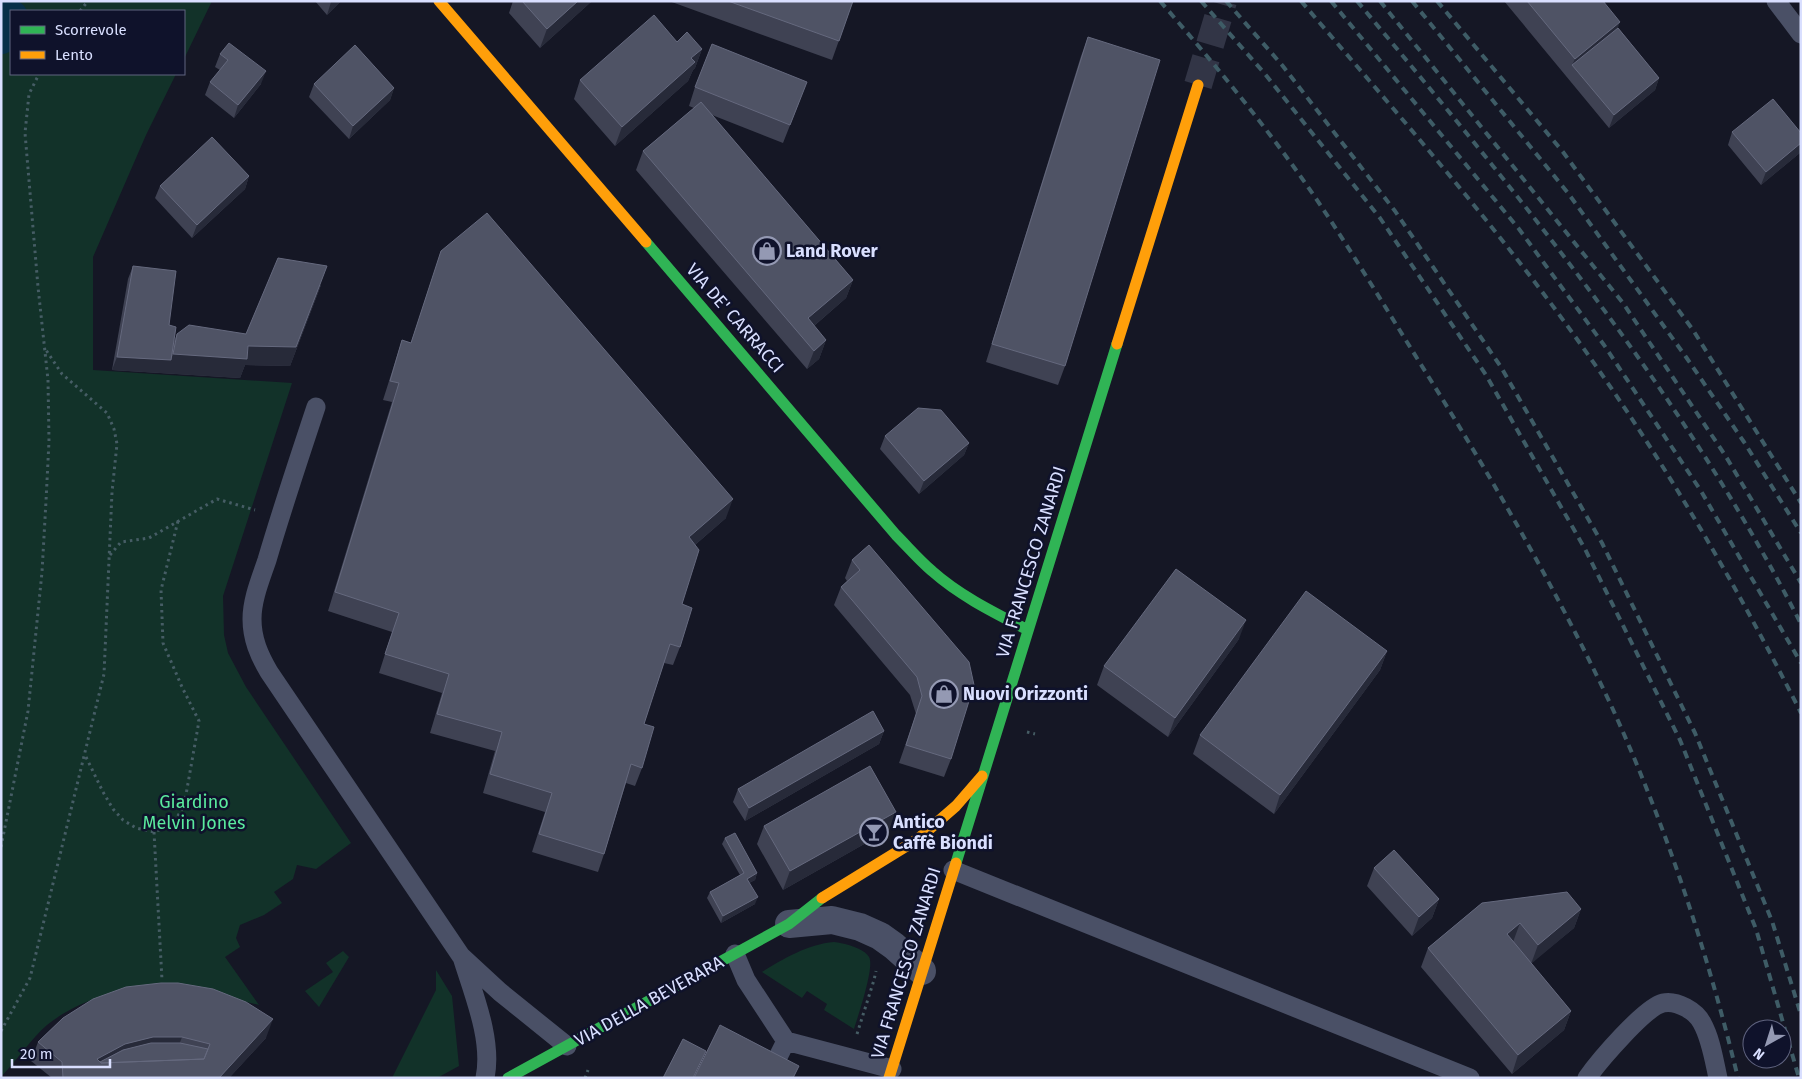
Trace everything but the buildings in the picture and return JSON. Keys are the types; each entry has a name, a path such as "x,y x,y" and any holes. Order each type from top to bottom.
{"street":[{"name":"VIA DE' CARRACCI","path":"439,1 907,546 949,584 980,605 1028,630"},
{"name":"VIA FRANCESCO ZANARDI","path":"890,1073 1198,85"},
{"name":"VIA DELLA BEVERARA","path":"508,1078 789,924 828,895 918,839 956,806 982,776"},
{"name":"VIA DELLA BEVERARA","path":"789,924 832,920 860,927 880,936 922,971"}],"lane":[{"path":"1776,1 1801,34"},
{"path":"316,408 279,517 256,598 252,617 253,634 258,653 461,956 500,992 567,1046"},
{"path":"953,870 1470,1078"},
{"path":"735,954 746,980 786,1041 850,1057 890,1073"},
{"path":"461,956 483,1027 487,1065 485,1078"},
{"path":"1587,1078 1615,1044 1650,1010 1662,1003 1672,1003 1689,1009 1702,1022 1718,1078"},
{"path":"776,1061 786,1041"}],"path":[{"path":"1,847 28,711 42,572 49,441 48,380 25,133 29,94 38,75"},
{"path":"1,1031 30,978 104,674 112,492 117,444 114,429 107,413 62,374 45,348"},
{"path":"109,556 121,542 149,538 217,499 279,517"},
{"path":"85,756 113,809 123,820 136,828 154,832 166,827 176,819 184,806 199,721 163,643 161,590 178,521"},
{"path":"154,832 162,980"},
{"path":"850,1057 874,980 876,965"}],"green space":[{"name":"Giardino Melvin Jones","path":"1,1 212,1 185,57 185,10 10,10 10,75 176,75 146,135 93,257 93,370 292,383 223,596 224,635 228,653 246,687 351,843 316,869 297,865 293,879 274,892 282,903 264,915 240,925 236,938 240,947 225,957 259,1005 164,986 146,987 110,994 60,1015 35,1036 1,1077"},
{"path":"834,942 863,951 869,957 870,970 854,1029 824,1010 827,1004 807,991 802,998 762,972 805,949"},
{"path":"343,951 349,957 319,1007 305,991 333,972 326,963"},
{"path":"436,970 452,996 459,1066 437,1078 392,1078 436,990"}],"waterway":[{"path":"1,37 10,19"}],"tunnel":[{"path":"1198,85 1223,1"}],"railway":[{"path":"1160,1 1244,101 1321,206 1471,446 1520,530 1589,659 1649,794 1683,888 1713,982 1738,1078"},
{"path":"1201,1 1265,74 1380,218 1486,375 1585,549 1680,740 1756,929 1799,1078"},
{"path":"1226,1 1282,65 1395,211 1501,367 1602,543 1695,733 1772,921 1801,1015"},
{"path":"1301,1 1414,132 1487,221 1523,266 1591,359 1676,488 1728,576 1801,713"},
{"path":"1331,1 1519,229 1604,345 1701,491 1801,663"},
{"path":"1357,1 1539,224 1653,378 1706,458 1755,540 1801,624"},
{"path":"1380,1 1623,303 1725,455 1801,583"},
{"path":"1412,1 1568,193 1686,357 1744,442 1801,533"},
{"path":"1437,1 1563,152 1693,330 1801,503"}],"traffic: fast":[{"path":"646,242 896,535 918,558 943,580 966,596 1028,630"},
{"path":"956,863 1117,344"},
{"path":"508,1078 789,924 822,898"}],"traffic: slow":[{"path":"439,1 646,242"},
{"path":"1117,344 1198,85"},
{"path":"822,898 918,839 956,806 982,776"},
{"path":"889,1078 956,863"}],"place":[{"name":"Land Rover","path":"767,251"},
{"name":"Nuovi Orizzonti","path":"944,694"},
{"name":"Antico Caffè Biondi","path":"874,832"}]}
